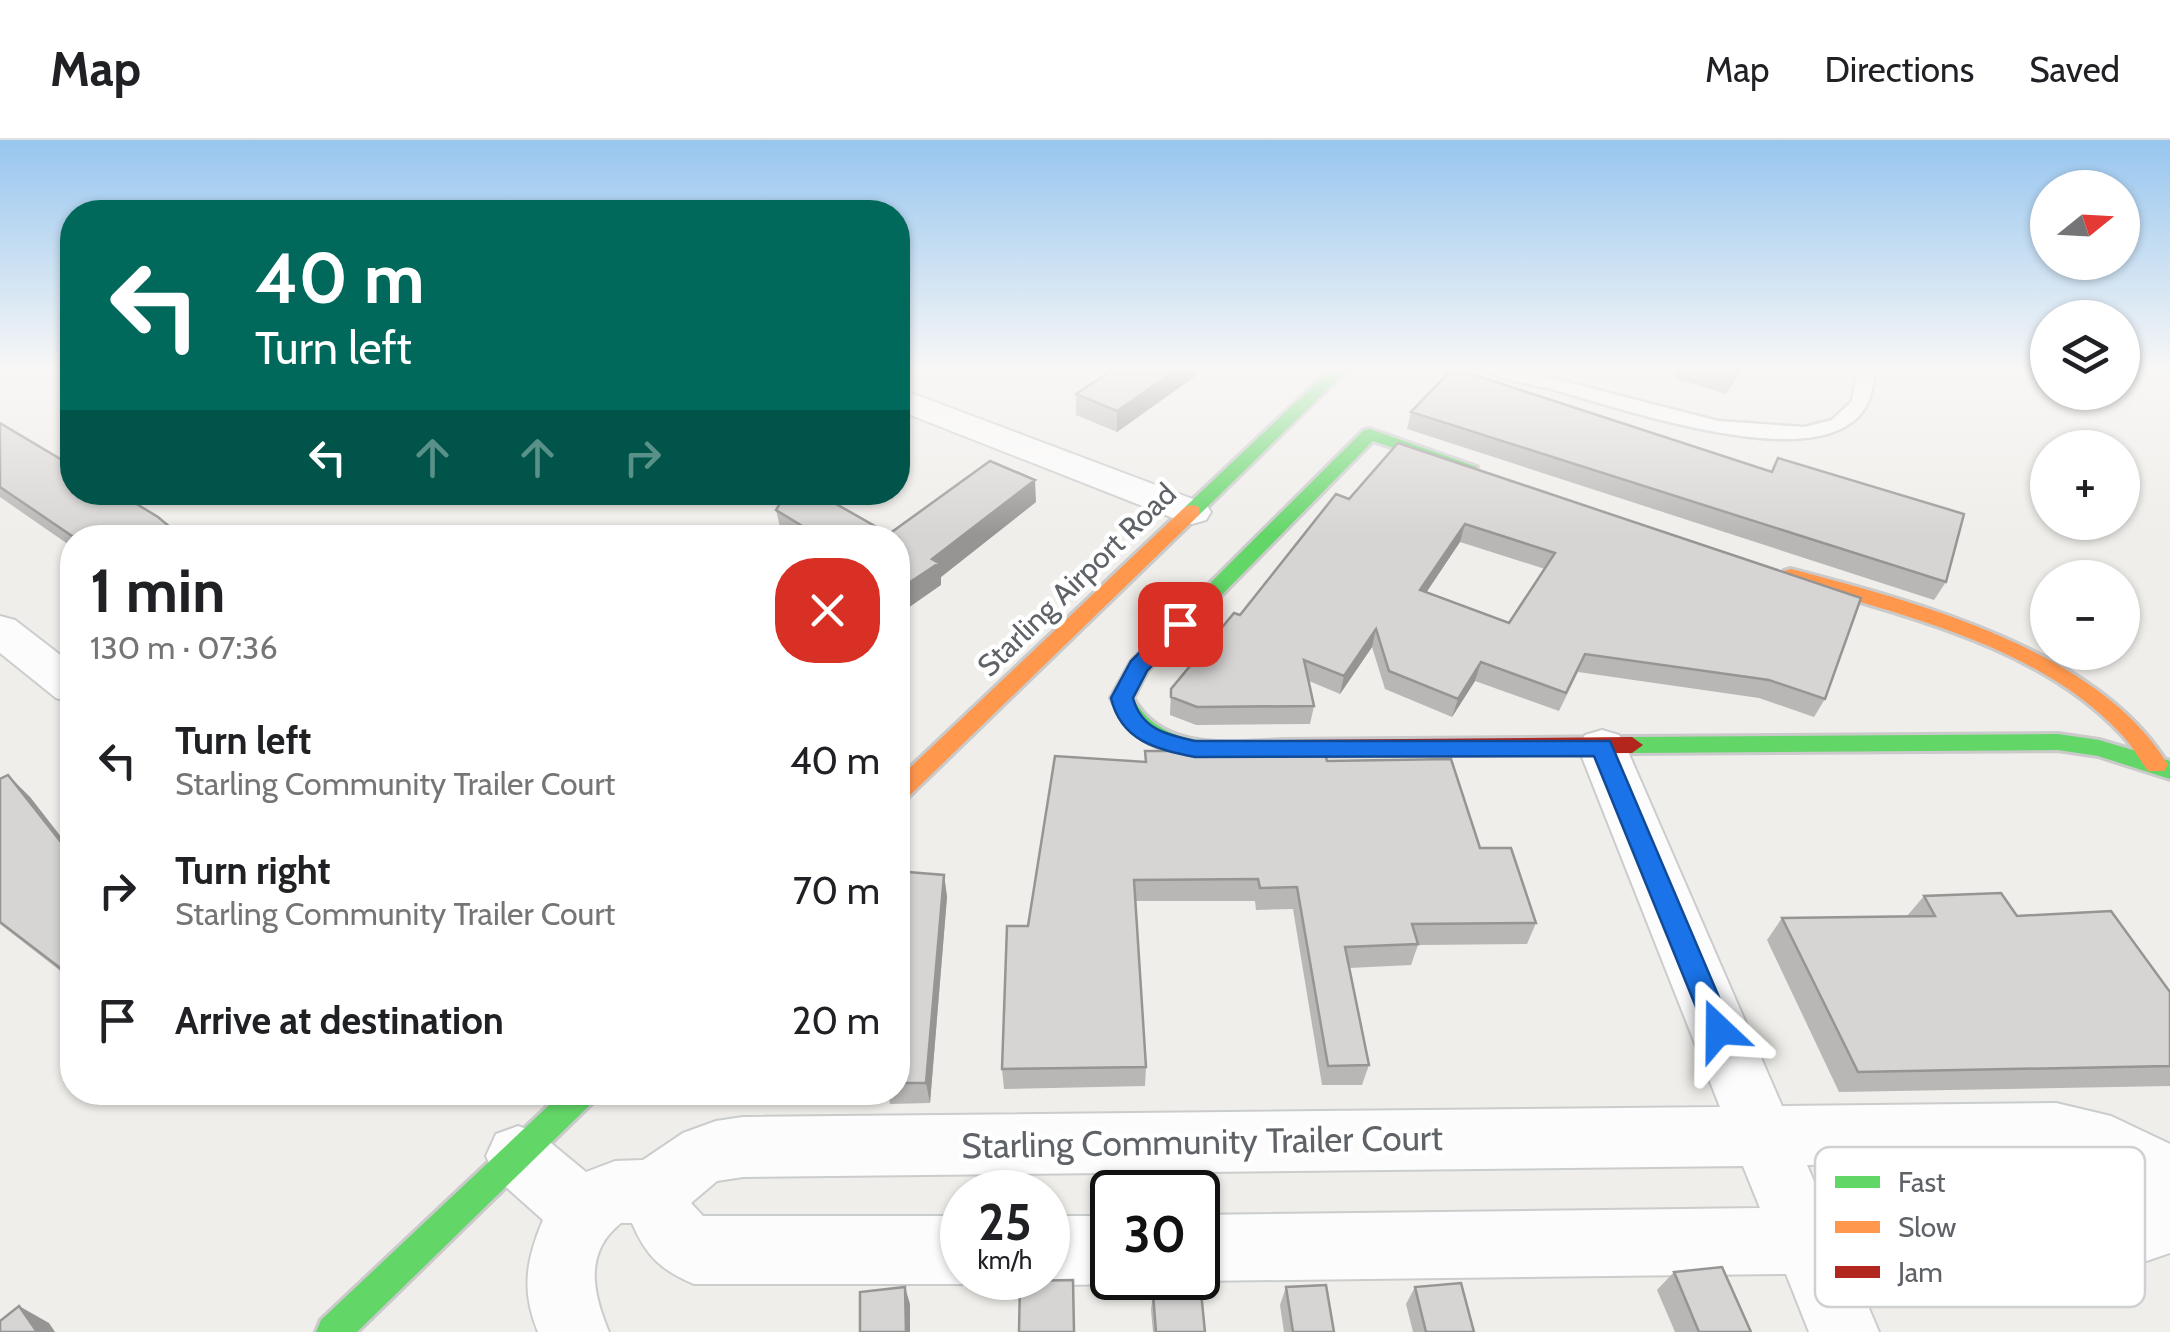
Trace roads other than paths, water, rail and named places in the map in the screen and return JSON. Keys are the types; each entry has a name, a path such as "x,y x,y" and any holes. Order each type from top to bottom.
{"street":[{"path":"964,424 1192,512"},
{"name":"Starling Airport Road","path":"910,782 1283,424"},
{"path":"1498,477 1370,434 1139,666 1122,698 1126,717 1143,733 1195,749 2058,742 2099,748 2163,768"},
{"path":"1773,569 1962,633 2056,672 2119,715 2163,768"},
{"path":"0,630 60,678"},
{"path":"1602,747 1815,1262"},
{"path":"334,1332 571,1105"},
{"name":"Starling Community Trailer Court","path":"656,1192 696,1156 720,1148 2056,1133 2114,1147"},
{"path":"518,1156 584,1212"},
{"name":"Starling Community Trailer Court","path":"2145,1164 2170,1178"},
{"path":"574,1332 561,1304 566,1247 584,1212 614,1192 656,1192 658,1212 675,1239 694,1250 940,1250"},
{"path":"2145,1231 2163,1221 2170,1210"},
{"path":"1220,1248 1815,1240"},
{"path":"1834,1307 1844,1332"}],"lane":[{"path":"1700,424 1792,434 1835,424"}]}
